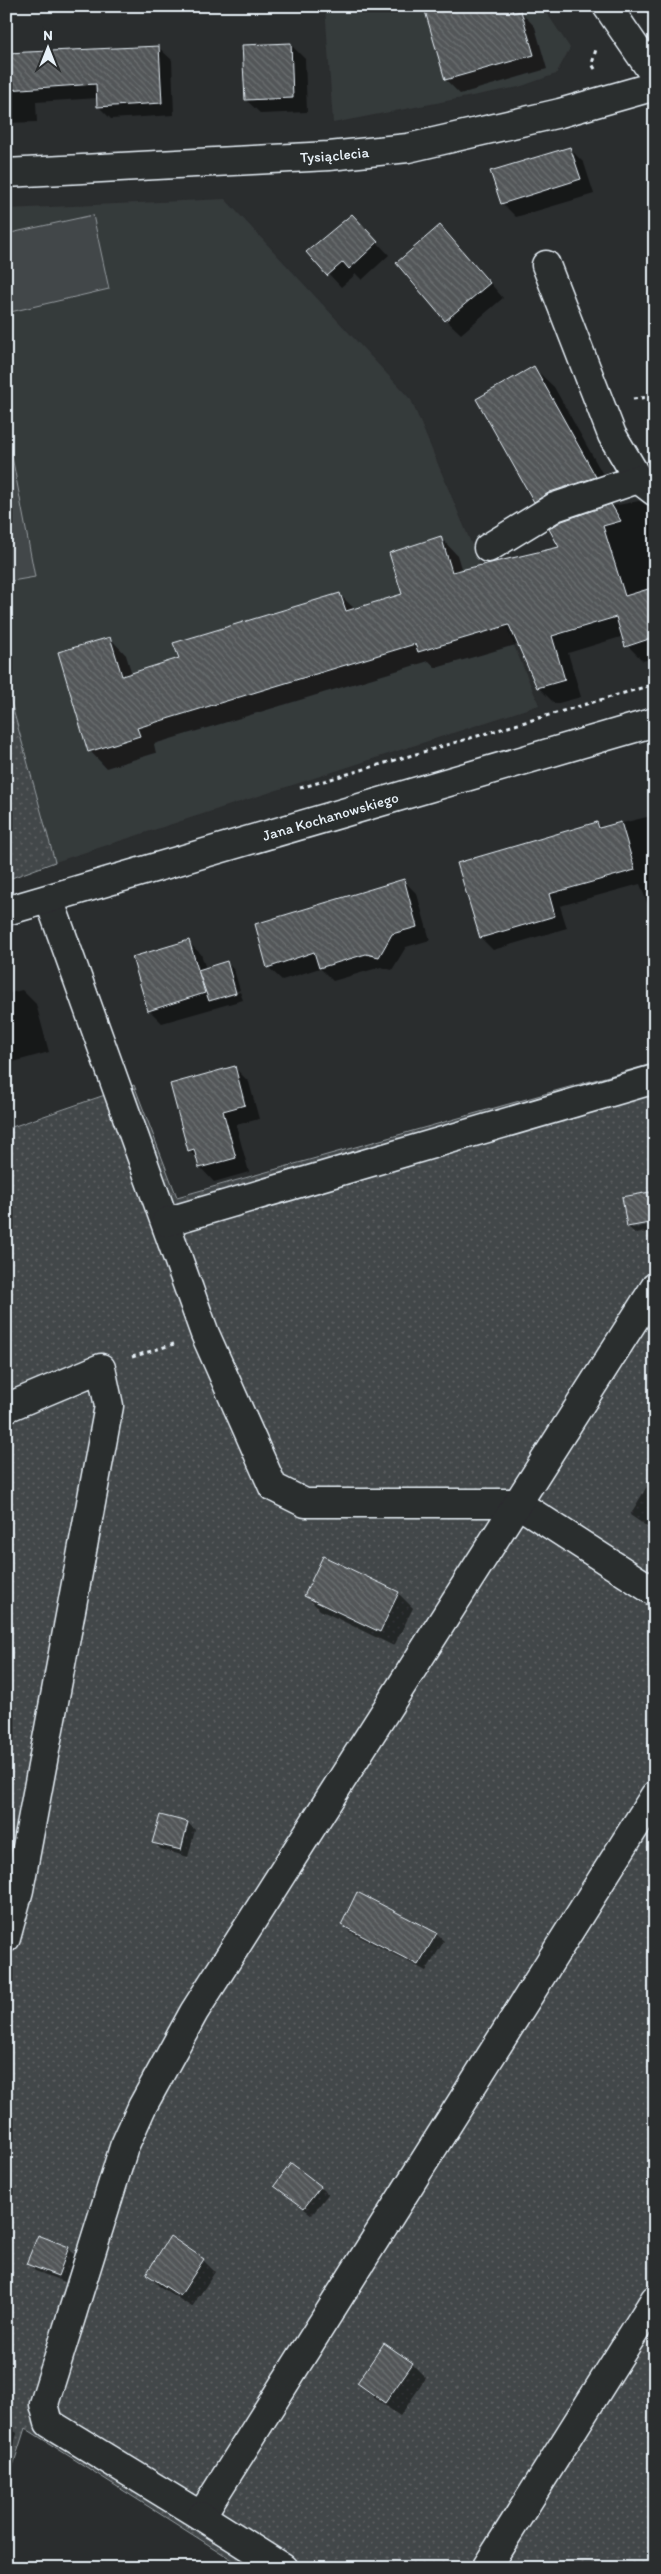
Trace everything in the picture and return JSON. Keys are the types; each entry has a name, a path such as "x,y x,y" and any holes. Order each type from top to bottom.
{"street":[{"path":"607,6 655,76"},
{"name":"Tysiąclecia","path":"6,173 319,157 408,148 560,113 655,86"},
{"path":"488,548 555,507 647,485 612,435 546,264"},
{"name":"Jana Kochanowskiego","path":"6,911 655,722"},
{"path":"49,899 205,1334 272,1487 305,1503 517,1503 655,1592"},
{"path":"166,1222 655,1079"},
{"path":"283,2568 49,2423 44,2404 46,2395 124,2147 142,2107 194,2012 655,1287"},
{"path":"6,1408 101,1368 108,1406 20,1890 6,1938"},
{"path":"201,2516 655,1795"},
{"path":"486,2568 655,2299"}],"path":[{"path":"101,1368 205,1334"}],"shaded area":[{"path":"325,6 542,6 570,48 556,74 519,87 333,123"},
{"path":"225,199 411,400 539,705 55,862 6,684 6,209"},
{"path":"93,215 109,289 6,313 6,234"},
{"path":"6,425 35,577 6,582"},
{"path":"6,684 55,862 6,880"},
{"path":"655,1063 655,2568 245,2568 25,2428 6,2488 6,1129 134,1085 177,1197"}],"building":[{"path":"442,6 511,6 513,13 521,11 534,55 445,80 425,11"},
{"path":"291,43 293,98 245,100 242,45"},
{"path":"159,46 162,103 97,107 96,84 6,90 6,53"},
{"path":"570,147 581,179 501,204 490,171"},
{"path":"352,214 378,242 349,269 343,262 327,276 306,252"},
{"path":"440,225 490,283 445,321 396,263"},
{"path":"534,366 596,477 550,492 534,502 476,399"},
{"path":"611,504 621,521 603,526 625,596 655,587 655,637 625,647 616,617 552,636 565,680 537,688 509,625 418,652 415,644 137,728 140,736 88,752 58,652 110,637 122,676 179,658 173,643 340,593 346,611 402,594 389,553 441,536 452,572 559,547 549,529 562,521"},
{"path":"597,822 599,828 621,822 635,870 549,894 555,916 480,938 457,863"},
{"path":"404,879 417,927 392,934 379,957 366,954 319,968 314,952 267,968 255,924"},
{"path":"189,940 205,993 148,1011 132,957"},
{"path":"227,961 236,993 209,1001 198,970"},
{"path":"235,1066 245,1105 223,1111 236,1158 199,1168 194,1149 188,1151 170,1084"},
{"path":"650,1192 655,1222 627,1227 622,1197"},
{"path":"323,1556 399,1592 380,1632 304,1596"},
{"path":"160,1815 188,1822 181,1850 152,1843"},
{"path":"357,1892 437,1933 418,1965 341,1925"},
{"path":"291,2163 321,2186 304,2208 274,2186"},
{"path":"38,2235 69,2247 58,2276 26,2264"},
{"path":"170,2236 204,2259 180,2296 146,2274"},
{"path":"384,2343 413,2363 385,2403 357,2383"}]}
